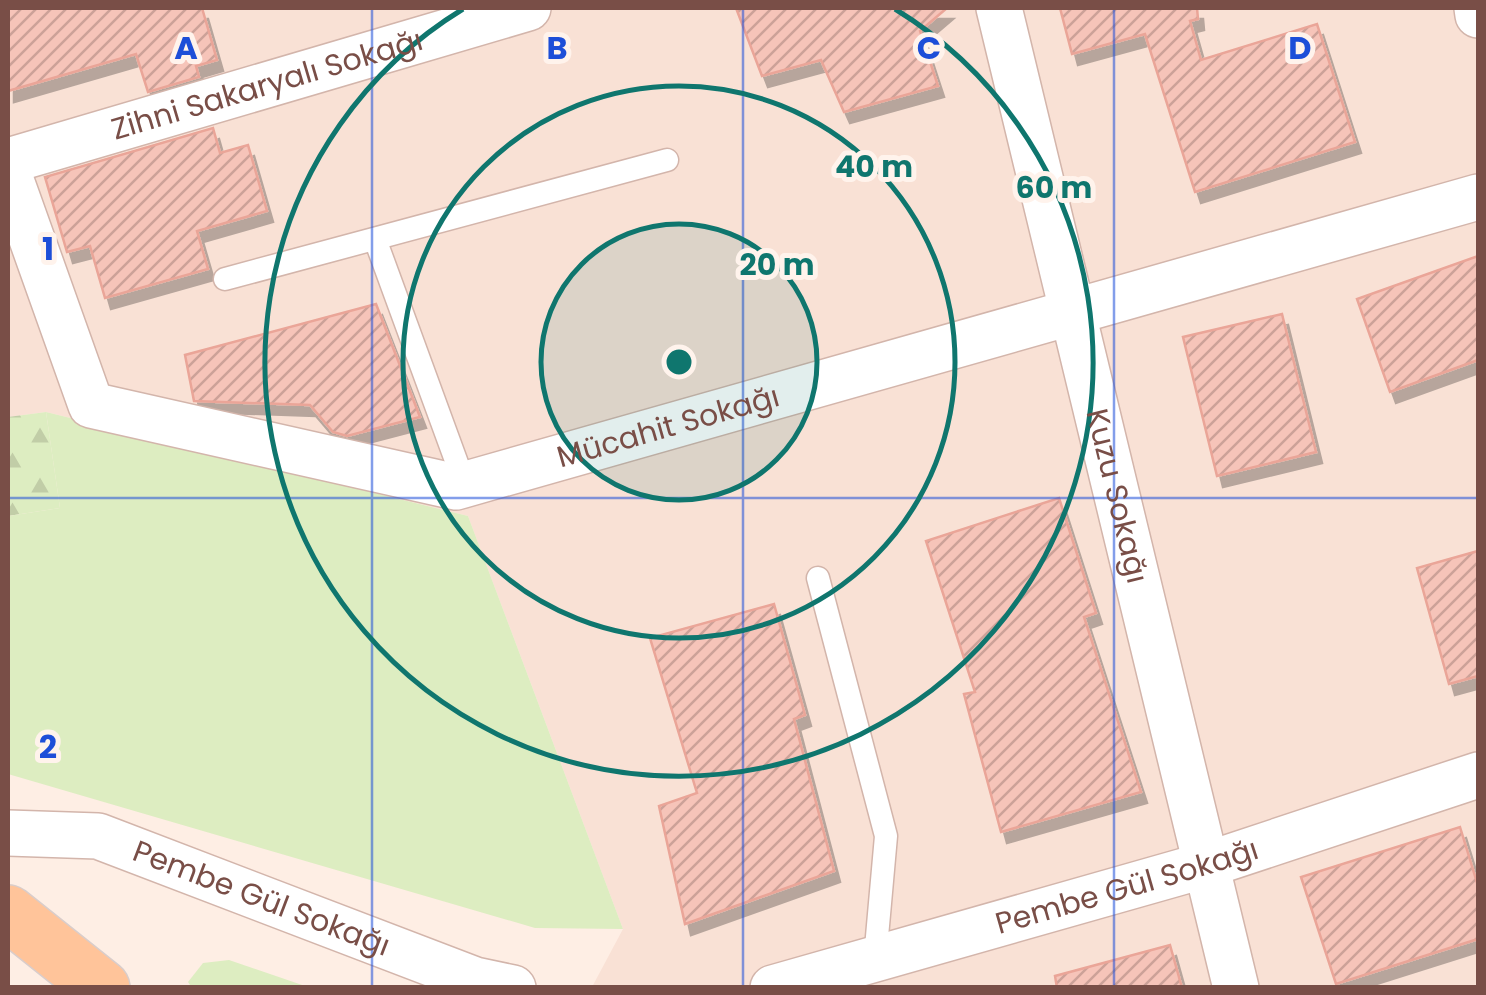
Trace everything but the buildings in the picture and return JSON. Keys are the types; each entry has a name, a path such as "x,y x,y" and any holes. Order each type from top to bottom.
{"main road":[{"path":"8,914 102,988"}],"street":[{"name":"Zihni Sakaryalı Sokağı","path":"8,161 528,8"},
{"name":"Kuzu Sokağı","path":"999,8 1236,988"},
{"path":"1476,8 1478,15"},
{"name":"Mücahit Sokağı","path":"8,172 91,405 456,487 1072,316 1478,196"},
{"name":"Pembe Gül Sokağı","path":"773,988 1208,864 1478,775"},
{"name":"Pembe Gül Sokağı","path":"8,833 98,836 476,980 513,988"}],"lane":[{"path":"225,279 666,160"},
{"path":"375,239 465,485"},
{"path":"818,578 886,836 875,959"}],"shaded area":[{"path":"8,8 1478,8 1478,987 592,987 623,929 468,516 46,412 8,417"}],"green space":[{"path":"46,412 60,508 8,516 8,417"},
{"path":"46,412 468,516 623,929 535,928 8,774 8,516 60,508"},
{"path":"229,960 308,987 192,988 188,982 203,963"}]}
